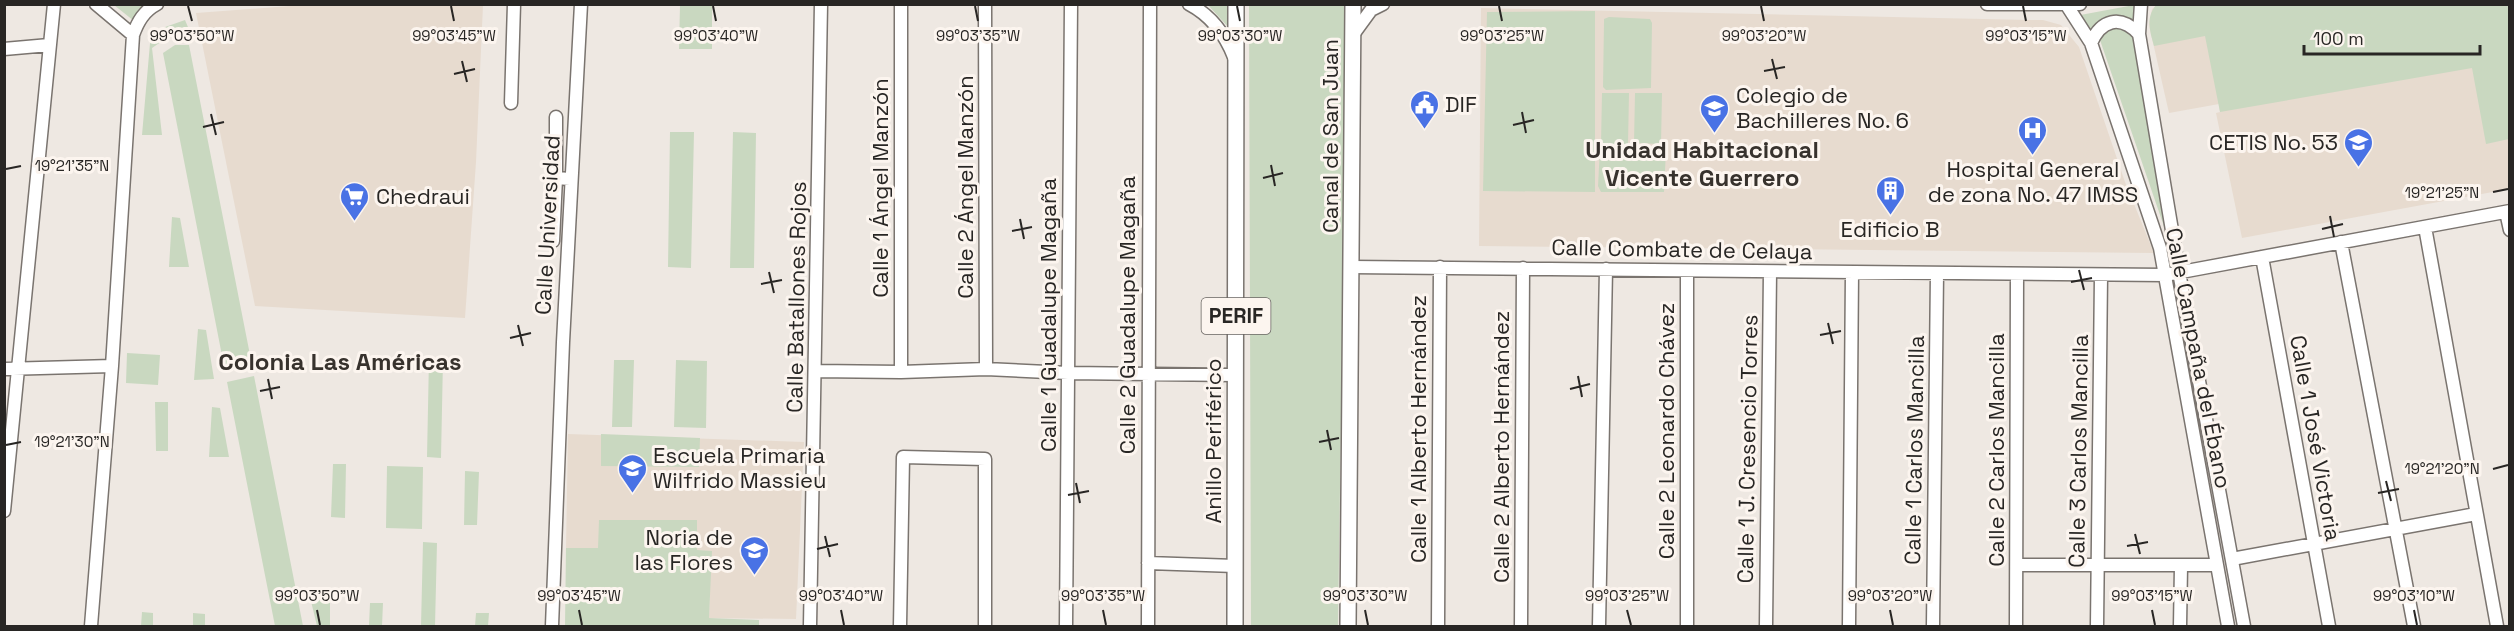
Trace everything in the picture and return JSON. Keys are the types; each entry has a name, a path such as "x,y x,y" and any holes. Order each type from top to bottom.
{"main road":[{"name":"Anillo Periférico","path":"1235,627 1236,4"},
{"name":"Canal de San Juan","path":"1352,267 1353,4"},
{"path":"1348,627 1352,267"}],"street":[{"path":"4,511 54,4"},
{"path":"96,4 133,35"},
{"path":"91,627 112,366 133,35 138,21 147,10 157,4"},
{"path":"511,103 514,4"},
{"name":"Calle Universidad","path":"552,627 570,179 581,4"},
{"name":"Calle Batallones Rojos","path":"810,627 821,4"},
{"name":"Calle 1 Ángel Manzón","path":"901,4 901,372"},
{"name":"Calle 2 Ángel Manzón","path":"985,4 986,369"},
{"name":"Calle 1 Guadalupe Magaña","path":"1066,627 1071,4"},
{"name":"Calle 2 Guadalupe Magaña","path":"1148,627 1147,375 1150,4"},
{"path":"1189,4 1213,21 1226,38 1236,64"},
{"path":"1352,36 1371,10 1383,4"},
{"path":"1987,4 2080,4"},
{"name":"Calle Campaña del Ébano","path":"2141,4 2139,34 2179,272 2244,627"},
{"name":"Calle Campaña del Ébano","path":"2066,5 2091,44 2160,248 2229,627"},
{"path":"2091,44 2096,32 2104,25 2114,22 2131,26 2139,34"},
{"path":"4,49 49,45"},
{"path":"553,241 556,117"},
{"path":"556,178 570,179"},
{"path":"2508,212 2510,230"},
{"name":"Calle Combate de Celaya","path":"1352,267 2101,276 2165,274 2508,212"},
{"path":"2424,227 2497,627"},
{"path":"2341,242 2414,627"},
{"name":"Calle 1 José Victoria","path":"2262,257 2329,627"},
{"name":"Calle 1 Alberto Hernández","path":"1438,627 1440,267"},
{"name":"Calle 2 Alberto Hernández","path":"1521,627 1523,268"},
{"path":"1599,627 1606,269"},
{"name":"Calle 2 Leonardo Chávez","path":"1687,271 1687,627"},
{"name":"Calle 1 J. Cresencio Torres","path":"1766,627 1770,272"},
{"path":"1849,627 1852,272"},
{"name":"Calle 1 Carlos Mancilla","path":"1933,627 1937,273"},
{"name":"Calle 2 Carlos Mancilla","path":"2016,627 2017,274"},
{"name":"Calle 3 Carlos Mancilla","path":"2097,627 2101,276"},
{"path":"4,369 112,366"},
{"path":"816,371 901,372 986,369 1147,375 1235,375"},
{"path":"900,627 903,457 985,459 985,627"},
{"path":"2232,559 2476,514"},
{"path":"1148,563 1235,566"},
{"path":"2017,565 2217,565"},
{"path":"2181,566 2181,627"}],"shaded area":[{"path":"316,4 483,5 476,162 465,318 255,306 196,13"},
{"path":"2157,5 2509,5 2509,189 2242,238 2216,113 2220,112 2219,104 2169,113 2149,25 2152,9"},
{"name":"Colegio de Bachilleres No. 6","path":"1481,8 2043,20 2061,25 2079,47 2125,182 2154,253 1479,246"},
{"path":"568,434 804,442 796,619 709,618 711,551 566,548"}],"green space":[{"path":"2157,4 2509,5 2509,139 2486,144 2472,68 2220,112 2205,36 2154,46 2150,19"},
{"path":"114,5 146,5 134,21"},
{"path":"680,5 712,5 712,49 679,49"},
{"path":"1208,5 1229,5 1229,28"},
{"path":"1249,5 1347,5 1338,626 1251,626"},
{"path":"2134,5 2134,22 2121,19 2104,21 2088,33 2075,16"},
{"path":"1595,11 1595,192 1483,191 1487,12"},
{"path":"1609,17 1650,19 1652,23 1651,88 1606,90 1603,87 1604,19"},
{"path":"185,20 190,32 174,33 152,48 162,135 142,135 151,32"},
{"path":"2113,25 2132,33 2171,247 2100,40 2105,31"},
{"path":"175,45 189,45 252,365 225,371 163,53"},
{"path":"1602,93 1629,93 1628,144 1601,144"},
{"path":"1635,93 1662,93 1661,144 1634,143"},
{"path":"670,132 694,132 691,268 668,267"},
{"path":"733,132 756,133 754,268 730,268"},
{"path":"1631,146 1666,150 1664,192 1601,192 1598,186 1600,148"},
{"path":"172,217 180,218 189,267 169,267"},
{"path":"198,329 206,330 214,379 194,380"},
{"path":"127,353 160,355 158,385 126,383"},
{"path":"429,358 443,359 441,458 427,457"},
{"path":"614,360 634,360 632,427 612,427"},
{"path":"676,360 707,361 706,428 674,427"},
{"path":"254,376 303,626 275,626 227,382"},
{"path":"155,402 168,402 168,451 156,451"},
{"path":"212,407 220,408 229,457 209,457"},
{"path":"601,434 700,438 699,467 601,466"},
{"path":"333,464 346,464 345,518 331,517"},
{"path":"387,466 423,467 422,529 386,528"},
{"path":"465,471 479,472 477,525 464,525"},
{"path":"599,520 697,520 697,550 712,551 709,618 759,620 759,626 565,626 566,548 598,548"},
{"path":"423,542 437,543 435,626 421,626"},
{"path":"330,596 330,626 317,626 310,597"},
{"path":"370,603 383,603 382,626 369,626"},
{"path":"142,612 153,613 153,626 141,626"},
{"path":"193,613 205,614 205,626 193,626"},
{"path":"476,613 489,613 488,626 475,626"}],"place":[{"name":"DIF","path":"1424,130"},
{"name":"Colegio de Bachilleres No. 6","path":"1715,134"},
{"name":"Hospital General de zona No. 47 IMSS","path":"2033,156"},
{"name":"CETIS No. 53","path":"2359,168"},
{"name":"Edificio B","path":"1890,216"},
{"name":"Chedraui","path":"355,222"},
{"name":"Escuela Primaria Wilfrido Massieu","path":"632,494"},
{"name":"Noria de las Flores","path":"754,576"}],"district":[{"name":"Unidad Habitacional Vicente Guerrero","path":"1702,164"},
{"name":"Colonia Las Américas","path":"340,362"}]}
